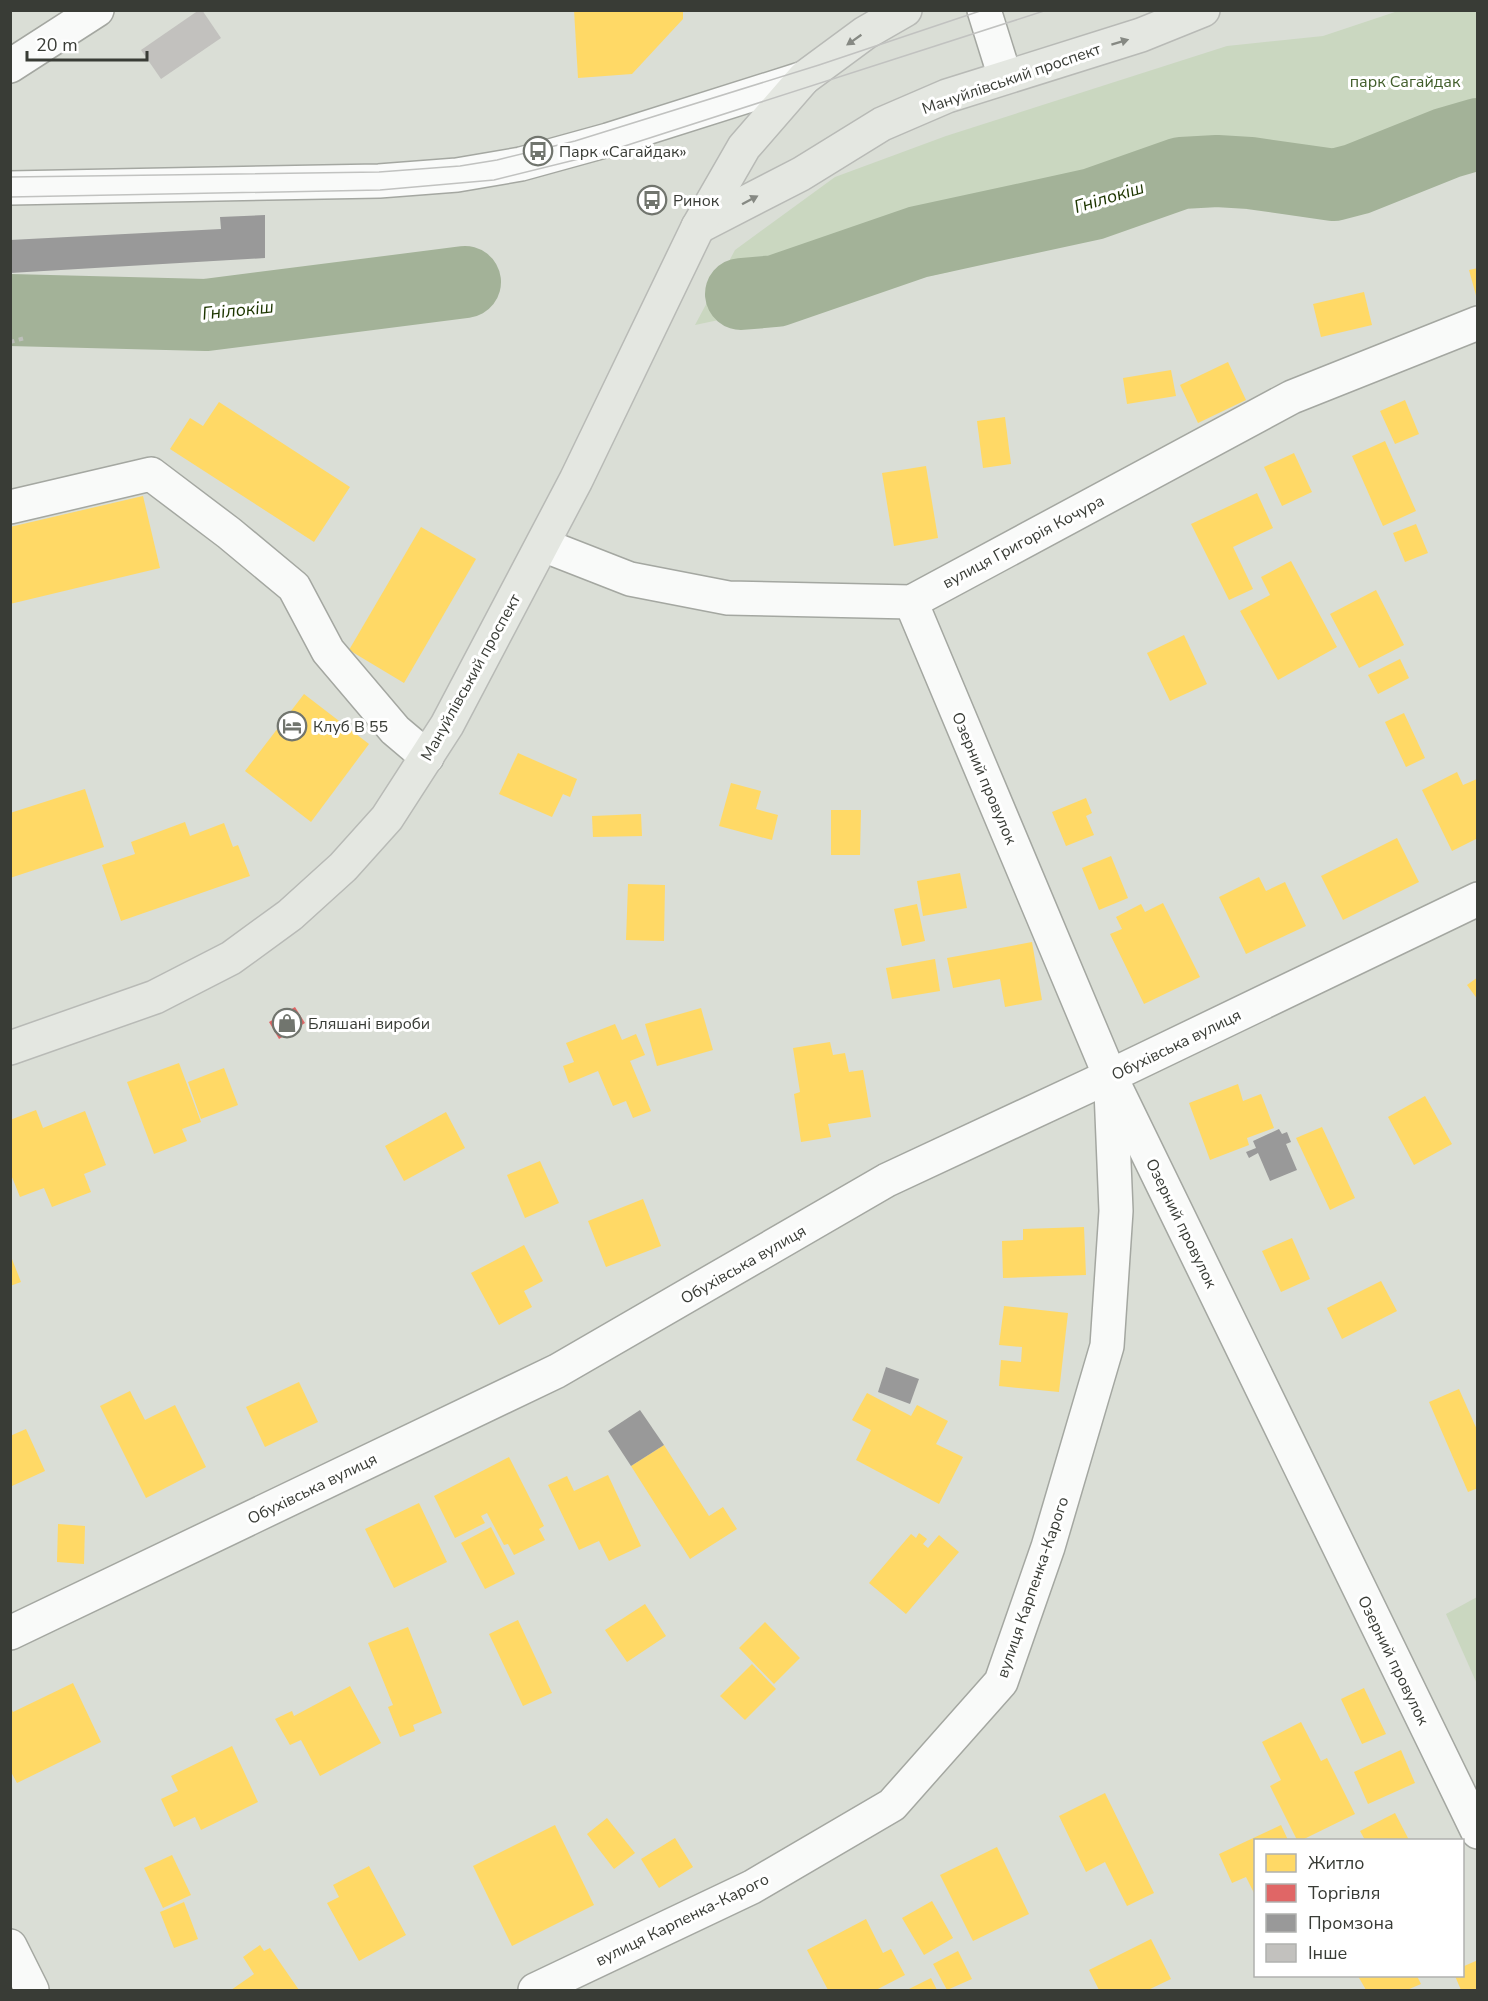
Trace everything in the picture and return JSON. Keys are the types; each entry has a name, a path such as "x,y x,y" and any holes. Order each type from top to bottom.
{"main road":[{"name":"Мануйлівський проспект","path":"10,1048 155,998 231,958 290,915 343,867 387,818 447,725 543,545 698,227 744,147 804,78 865,33 905,10"},
{"name":"Мануйлівський проспект","path":"698,227 801,174 882,124 947,96 1141,35 1203,10"}],"street":[{"path":"10,66 97,10"},
{"path":"984,10 1005,77"},
{"path":"10,188 379,181 487,171 564,154 804,78"},
{"name":"вулиця Григорія Кочура","path":"543,545 630,579 728,598 911,602 1292,397 1478,323"},
{"path":"10,507 150,474 229,533 294,587 328,651 395,730 427,757"},
{"name":"Озерний провулок","path":"911,602 1110,1076 1478,1832"},
{"name":"Обухівська вулиця","path":"10,1633 557,1371 887,1180 1110,1076 1478,899"},
{"name":"вулиця Карпенка-Карого","path":"535,1990 752,1887 892,1805 1001,1682 1048,1547 1107,1346 1116,1211 1110,1076"},
{"path":"10,1946 32,1990"}],"path":[{"path":"10,342 25,338"}],"green space":[{"name":"парк Сагайдак","path":"1401,10 1477,11 1477,134 1337,169 1216,179 1150,192 949,272 695,325 735,250 835,177 946,136 1227,46 1323,36"},
{"path":"1477,1597 1477,1684 1446,1614"}],"building: Житло":[{"path":"574,10 683,10 683,19 632,74 578,78"},
{"path":"1478,268 1478,299 1477,299 1469,270"},
{"path":"1364,292 1372,325 1321,337 1313,304"},
{"path":"1228,362 1246,400 1198,423 1180,385"},
{"path":"1171,370 1176,396 1127,404 1123,378"},
{"path":"1405,400 1419,434 1395,444 1380,411"},
{"path":"219,402 350,487 314,542 170,449 190,418 203,426"},
{"path":"1005,417 1011,464 983,468 977,421"},
{"path":"1385,441 1416,511 1383,526 1352,456"},
{"path":"1294,453 1312,492 1282,506 1264,467"},
{"path":"926,466 938,538 894,546 882,473"},
{"path":"1257,493 1273,528 1233,547 1253,589 1229,600 1191,524"},
{"path":"143,496 160,568 10,604 10,527"},
{"path":"1416,524 1428,553 1405,562 1393,533"},
{"path":"421,527 476,559 404,683 349,650"},
{"path":"1291,561 1337,647 1278,680 1240,611 1270,595 1261,577"},
{"path":"1376,590 1404,645 1359,668 1330,614"},
{"path":"1184,635 1207,684 1170,701 1147,653"},
{"path":"1400,659 1409,678 1378,694 1368,675"},
{"path":"304,694 369,744 311,822 245,771"},
{"path":"1404,713 1425,758 1406,767 1385,722"},
{"path":"518,753 577,779 570,797 563,794 552,817 499,794"},
{"path":"1457,772 1463,785 1478,780 1478,838 1452,851 1422,790"},
{"path":"731,783 761,791 756,809 778,815 772,840 719,826"},
{"path":"85,789 104,847 10,878 10,813"},
{"path":"1086,798 1092,813 1086,816 1094,835 1066,846 1052,812"},
{"path":"831,810 861,810 860,855 831,855"},
{"path":"641,814 642,836 593,837 592,816"},
{"path":"185,822 190,836 224,823 233,847 238,845 250,876 121,921 102,865 135,854 131,842"},
{"path":"1397,838 1419,882 1343,920 1321,876"},
{"path":"1111,856 1128,898 1099,910 1082,868"},
{"path":"960,873 967,908 923,916 917,881"},
{"path":"1259,877 1266,891 1285,882 1306,926 1246,954 1219,897"},
{"path":"628,884 665,885 664,941 626,940"},
{"path":"1163,903 1200,977 1144,1004 1110,934 1122,929 1116,917 1141,904 1145,912"},
{"path":"917,904 925,941 902,946 894,909"},
{"path":"1032,942 1042,1000 1005,1007 1000,979 953,988 947,958"},
{"path":"935,959 940,991 892,999 886,968"},
{"path":"1478,977 1478,1000 1467,985"},
{"path":"701,1008 713,1050 657,1066 645,1024"},
{"path":"615,1024 622,1040 636,1034 645,1055 630,1061 651,1111 633,1118 626,1101 613,1106 598,1071 569,1083 563,1066 574,1062 566,1043"},
{"path":"830,1042 833,1055 845,1053 849,1072 863,1070 871,1117 828,1124 831,1137 801,1142 794,1094 800,1092 793,1048"},
{"path":"179,1063 201,1122 182,1129 187,1141 154,1154 127,1082"},
{"path":"224,1068 238,1105 201,1119 188,1082"},
{"path":"1238,1084 1243,1101 1261,1094 1274,1128 1247,1138 1249,1145 1210,1160 1189,1103"},
{"path":"1425,1096 1452,1144 1414,1165 1388,1117"},
{"path":"36,1110 43,1128 85,1111 106,1165 84,1174 91,1192 52,1207 44,1188 20,1197 10,1172 10,1120"},
{"path":"446,1112 465,1148 404,1181 385,1146"},
{"path":"1322,1127 1355,1198 1330,1210 1296,1138"},
{"path":"540,1161 559,1203 525,1218 507,1175"},
{"path":"643,1199 661,1246 606,1267 588,1221"},
{"path":"1084,1227 1086,1275 1003,1278 1002,1241 1023,1240 1023,1229"},
{"path":"1292,1238 1310,1279 1281,1292 1262,1251"},
{"path":"524,1245 543,1281 524,1291 532,1307 499,1325 471,1273"},
{"path":"10,1254 21,1282 10,1286"},
{"path":"1381,1281 1397,1311 1342,1339 1327,1308"},
{"path":"1004,1306 1068,1313 1059,1392 999,1386 1001,1360 1021,1362 1022,1347 999,1345"},
{"path":"299,1382 318,1422 265,1447 246,1407"},
{"path":"1459,1389 1478,1432 1478,1488 1468,1492 1429,1402"},
{"path":"130,1391 145,1420 175,1405 206,1467 146,1498 100,1406"},
{"path":"867,1393 911,1416 917,1405 948,1421 936,1444 963,1457 939,1504 856,1460 871,1430 852,1420"},
{"path":"26,1429 45,1471 12,1486 10,1482 10,1436"},
{"path":"664,1445 709,1516 723,1507 737,1529 690,1559 631,1466"},
{"path":"509,1457 544,1526 539,1529 545,1540 514,1555 508,1544 504,1545 487,1513 481,1516 485,1523 455,1538 434,1496"},
{"path":"608,1475 641,1546 609,1561 599,1541 579,1550 548,1485 567,1476 574,1491"},
{"path":"419,1503 447,1562 394,1588 365,1529"},
{"path":"58,1524 85,1526 84,1564 57,1562"},
{"path":"491,1527 515,1574 485,1589 461,1543"},
{"path":"919,1533 927,1539 923,1544 928,1548 939,1535 959,1552 906,1614 869,1583 911,1534 916,1538"},
{"path":"645,1604 666,1636 627,1662 605,1630"},
{"path":"518,1620 552,1693 523,1706 489,1634"},
{"path":"765,1622 800,1658 774,1684 739,1648"},
{"path":"408,1627 442,1713 413,1725 415,1731 400,1737 388,1707 393,1705 368,1643"},
{"path":"752,1664 776,1689 745,1720 720,1696"},
{"path":"73,1683 101,1742 17,1783 10,1770 10,1706 13,1712"},
{"path":"350,1686 381,1743 320,1776 301,1740 290,1745 275,1719 292,1711 294,1716"},
{"path":"1364,1688 1386,1734 1362,1744 1341,1699"},
{"path":"1301,1722 1321,1761 1327,1758 1355,1814 1304,1839 1296,1839 1270,1786 1281,1780 1262,1742"},
{"path":"232,1746 258,1802 201,1830 195,1817 174,1827 161,1799 178,1791 171,1776"},
{"path":"1401,1750 1415,1783 1368,1804 1354,1772"},
{"path":"1105,1793 1154,1893 1127,1906 1105,1862 1086,1872 1059,1816"},
{"path":"1395,1813 1408,1839 1364,1839 1360,1831"},
{"path":"607,1818 635,1853 614,1869 587,1834"},
{"path":"555,1825 594,1905 512,1946 473,1866"},
{"path":"1281,1825 1288,1839 1254,1839 1254,1893 1246,1877 1232,1883 1219,1854"},
{"path":"675,1838 693,1867 659,1888 641,1859"},
{"path":"997,1847 1029,1914 973,1941 940,1875"},
{"path":"172,1855 191,1895 163,1908 144,1868"},
{"path":"369,1866 406,1935 359,1961 327,1903 339,1897 333,1885"},
{"path":"932,1901 953,1938 924,1955 902,1918"},
{"path":"184,1902 198,1939 174,1948 160,1912"},
{"path":"866,1919 883,1953 891,1949 905,1975 876,1990 828,1990 807,1950"},
{"path":"1151,1939 1171,1979 1148,1990 1099,1990 1089,1970"},
{"path":"260,1945 264,1951 270,1948 299,1990 231,1990 254,1974 243,1957"},
{"path":"958,1951 972,1979 947,1990 933,1964"},
{"path":"1478,1960 1478,1990 1461,1990 1455,1977 1464,1977 1464,1966"},
{"path":"1359,1977 1418,1977 1421,1984 1407,1990 1366,1990"},
{"path":"931,1978 937,1990 907,1990"}],"building: Торгівля":[{"name":"Бляшані вироби","path":"295,1007 305,1023 279,1039 269,1022"}],"building: Промзона":[{"path":"265,215 265,258 10,273 10,240 221,229 220,217"},
{"path":"1279,1129 1282,1134 1287,1132 1291,1142 1286,1144 1297,1170 1270,1181 1258,1153 1249,1158 1246,1152 1256,1148 1253,1141"},
{"path":"886,1367 919,1379 910,1404 878,1392"},
{"path":"640,1410 664,1445 631,1466 608,1431"}],"building: Інше":[{"path":"202,10 221,38 161,79 141,50"}],"waterway":[{"name":"Гнілокіш","path":"741,294 776,291 918,242 1093,204 1181,173 1217,171 1250,173 1334,185 1357,179 1447,143 1478,134"},
{"name":"Гнілокіш","path":"10,310 206,315 465,282"}],"tram line":[{"path":"10,177 379,172 460,166 497,160 575,141 819,65 983,10"},
{"path":"10,197 380,190 494,180 603,153 1047,10"}],"place":[{"name":"Парк «Сагайдак»","path":"538,151"},
{"name":"Ринок","path":"652,200"},
{"name":"Клуб В 55","path":"292,726"},
{"name":"Бляшані вироби","path":"287,1023"}]}
